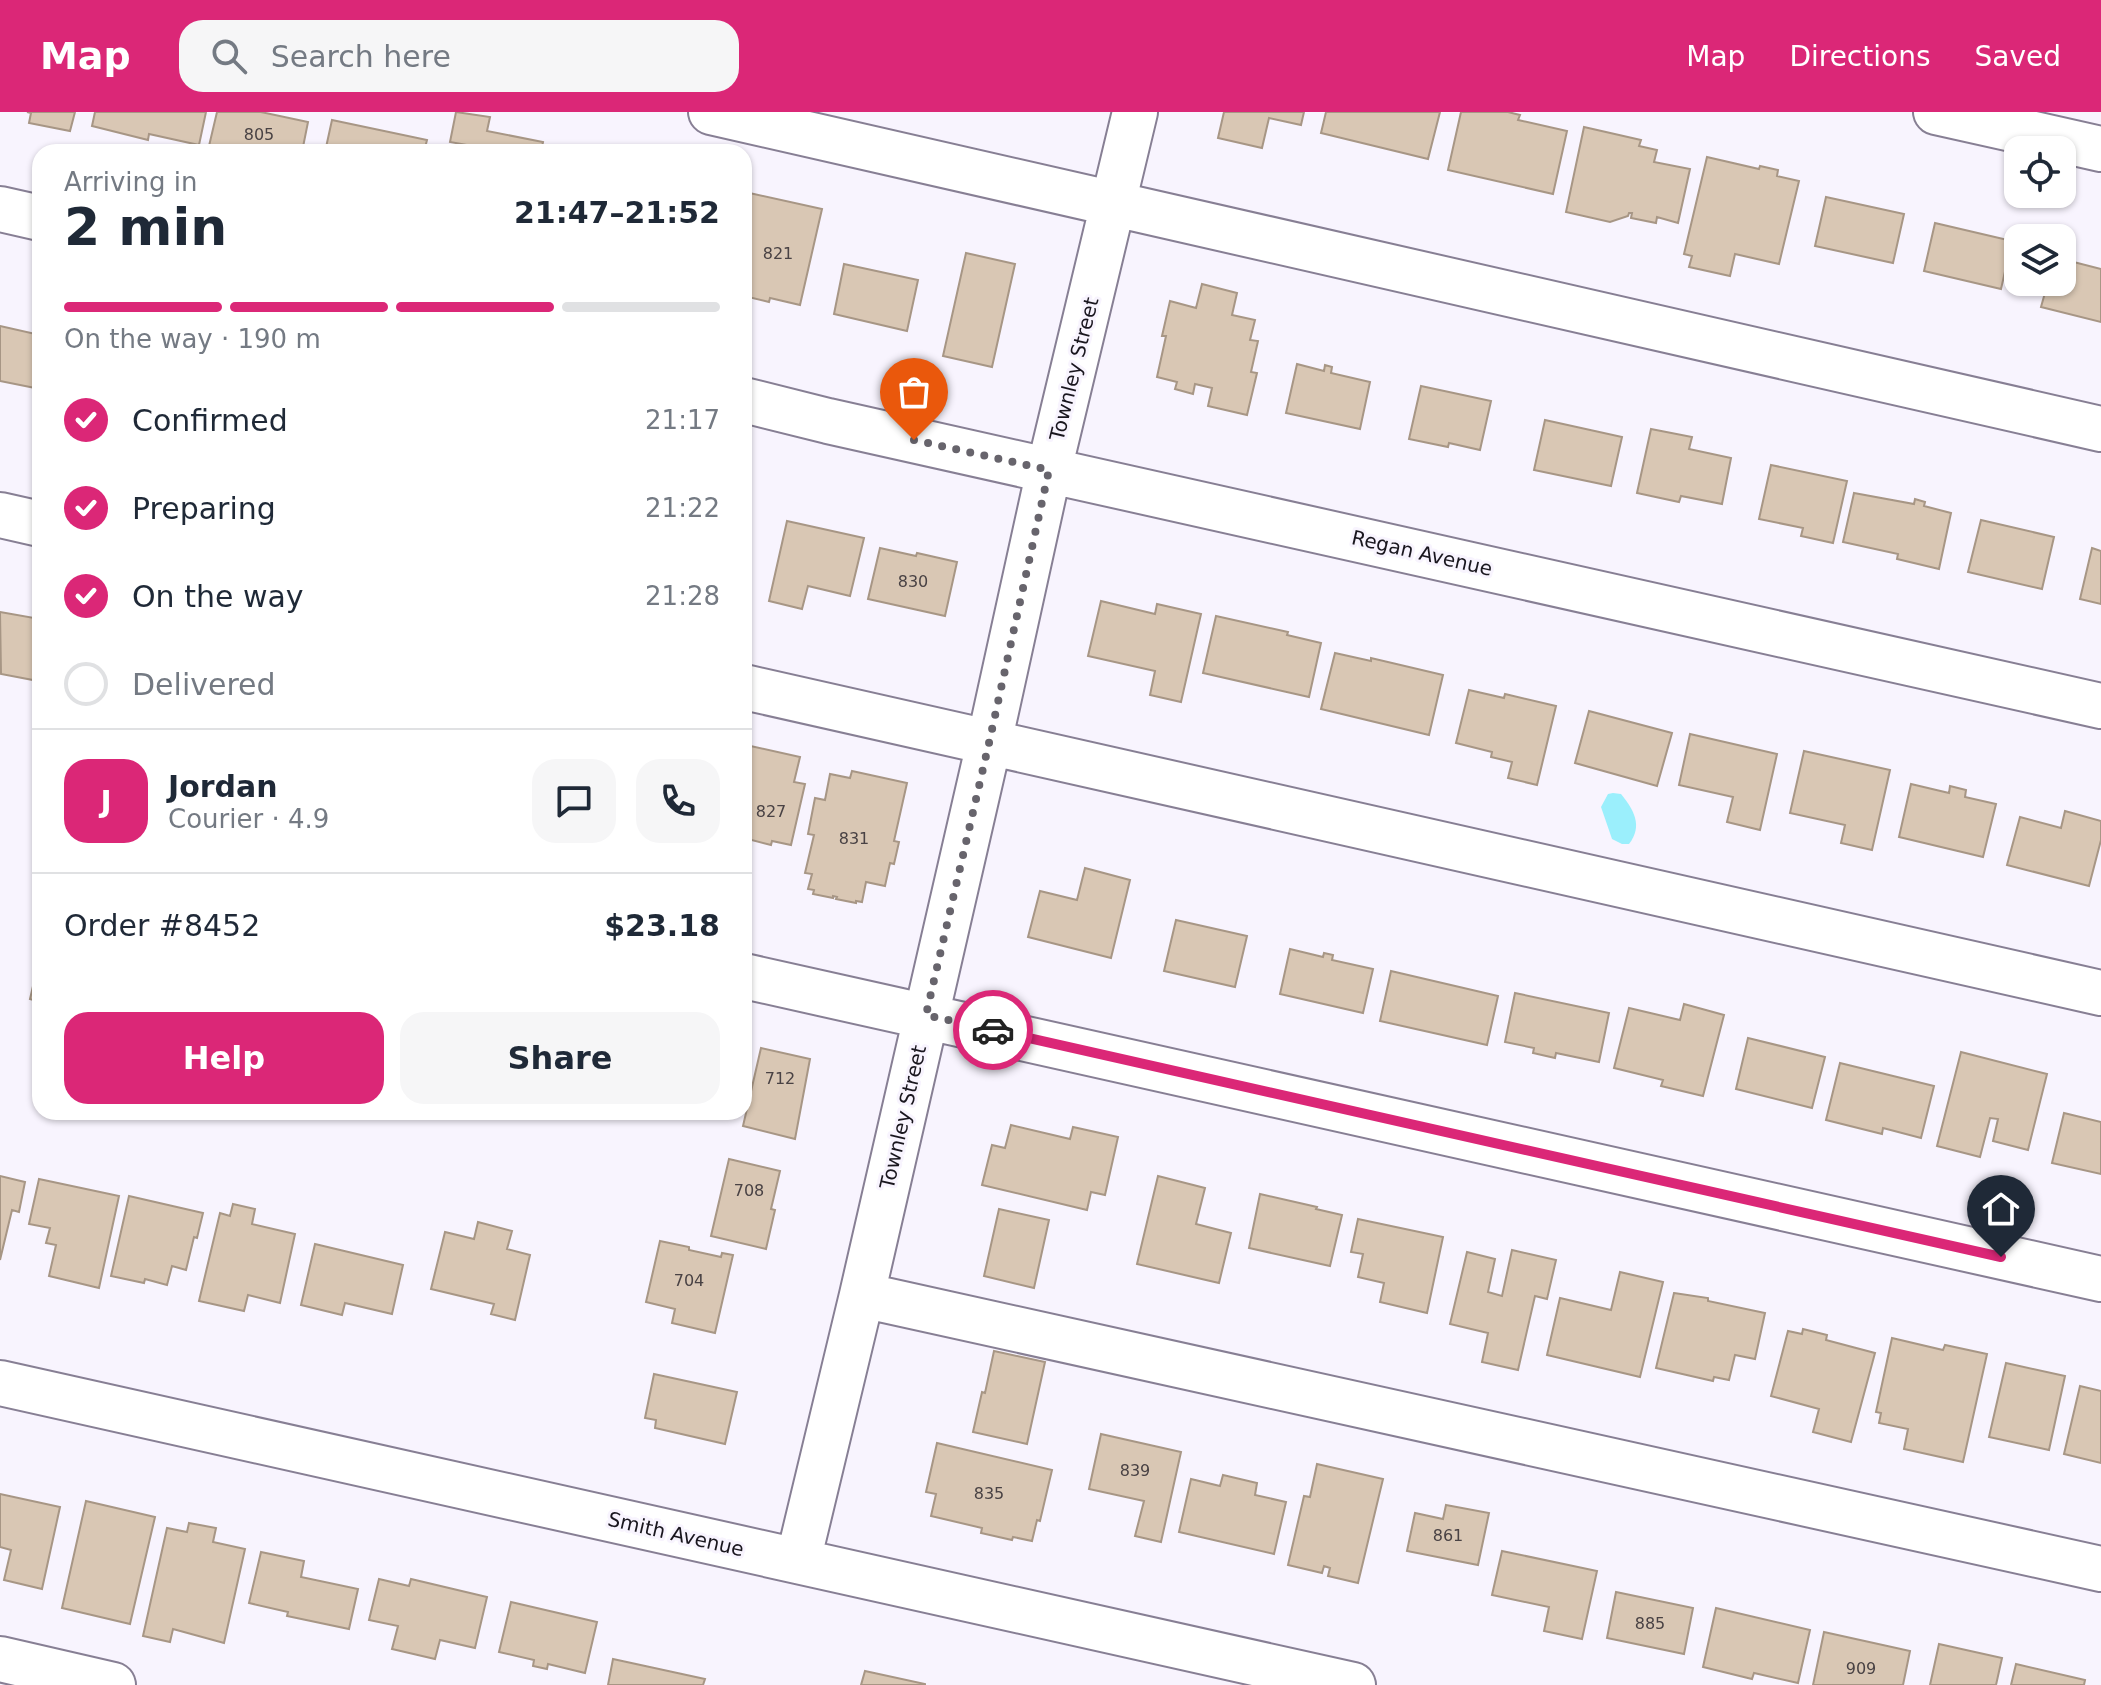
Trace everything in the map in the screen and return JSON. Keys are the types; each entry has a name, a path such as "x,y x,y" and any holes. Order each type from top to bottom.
{"street":[{"path":"711,112 2101,429"},
{"name":"Townley Street","path":"798,1561 989,743 1049,470 1135,112"},
{"path":"1936,112 2101,149"},
{"path":"0,209 32,216"},
{"name":"Regan Avenue","path":"752,402 2101,706"},
{"path":"0,515 32,522"},
{"path":"752,689 2101,993"},
{"path":"752,978 2101,1279"},
{"path":"862,1295 2101,1569"},
{"name":"Smith Avenue","path":"0,1383 1353,1685"},
{"path":"0,1659 113,1685"}],"water":[{"path":"1608,794 1621,794 1635,818 1635,831 1629,844 1612,839 1601,807"}],"building":[{"path":"27,112 75,112 70,131 29,123 31,113"},
{"path":"95,112 206,112 199,144 149,134 148,140 92,126"},
{"path":"217,112 261,112 308,122 304,144 209,144"},
{"path":"456,112 490,117 487,131 543,142 461,144 450,142"},
{"path":"1224,112 1304,112 1301,125 1269,118 1262,148 1218,138"},
{"path":"1326,112 1440,112 1428,159 1321,133"},
{"path":"1461,112 1508,112 1520,115 1518,120 1567,131 1553,194 1448,170"},
{"path":"332,120 427,140 426,144 327,144"},
{"path":"1584,127 1641,140 1639,146 1657,150 1654,162 1690,169 1678,223 1657,217 1656,223 1631,218 1632,213 1610,222 1566,212"},
{"path":"1707,157 1759,169 1760,166 1778,170 1777,176 1799,181 1779,264 1735,254 1730,276 1689,267 1692,256 1684,254"},
{"path":"752,194 822,209 800,305 770,298 769,302 752,298"},
{"path":"1826,197 1904,214 1893,263 1815,246"},
{"path":"1935,223 2004,239 2001,289 1924,271"},
{"path":"966,253 1015,264 992,367 943,356"},
{"path":"2076,263 2101,269 2101,322 2041,307 2044,296 2076,296"},
{"path":"844,264 918,280 907,331 834,314"},
{"path":"1202,284 1237,293 1232,315 1255,320 1250,340 1258,341 1251,372 1257,373 1247,415 1208,406 1212,388 1195,384 1193,394 1175,389 1177,382 1157,377 1170,301 1196,308"},
{"path":"0,326 32,333 32,387 0,381"},
{"path":"1297,364 1324,371 1325,365 1332,367 1331,373 1370,382 1360,429 1286,413"},
{"path":"1421,386 1491,401 1480,450 1409,439"},
{"path":"1545,420 1622,437 1611,486 1534,470"},
{"path":"1651,429 1692,437 1689,449 1731,458 1722,504 1681,496 1679,502 1637,493"},
{"path":"1771,465 1847,481 1833,543 1801,536 1803,528 1759,519"},
{"path":"1854,493 1914,504 1915,499 1925,502 1924,506 1951,513 1939,569 1897,559 1898,554 1843,542"},
{"path":"1981,520 2054,537 2042,589 1968,572"},
{"path":"787,521 864,538 850,596 808,586 802,609 769,601"},
{"path":"880,548 957,562 945,616 868,599"},
{"path":"2092,548 2101,551 2101,604 2080,599"},
{"path":"1101,601 1155,614 1157,604 1201,614 1181,702 1150,695 1155,671 1088,656"},
{"path":"0,612 32,618 32,680 1,674"},
{"path":"1216,616 1288,632 1287,635 1321,643 1309,697 1203,673"},
{"path":"1335,653 1443,675 1429,735 1321,709"},
{"path":"1469,690 1504,698 1505,694 1556,706 1537,785 1508,778 1512,762 1491,757 1492,752 1456,743"},
{"path":"1589,711 1672,733 1657,786 1575,763"},
{"path":"1690,734 1777,754 1760,830 1727,822 1733,797 1679,785"},
{"path":"752,746 800,757 794,782 805,784 791,845 772,841 771,845 752,840"},
{"path":"1804,751 1890,770 1872,850 1841,843 1845,825 1790,813"},
{"path":"852,771 907,783 894,841 899,842 885,886 866,882 862,902 856,903 813,894 814,890 808,889 812,874 805,873 814,835 808,834 815,798 825,800 830,774 850,778"},
{"path":"1911,784 1949,793 1950,786 1966,790 1965,797 1996,804 1983,857 1899,837"},
{"path":"2065,811 2101,821 2101,840 2089,886 2007,865 2020,817 2061,828"},
{"path":"1085,868 1130,880 1111,958 1028,937 1040,891 1077,900"},
{"path":"1176,920 1247,936 1235,987 1164,971"},
{"path":"1290,949 1323,957 1324,953 1333,955 1332,960 1373,969 1363,1013 1280,994"},
{"path":"1391,971 1498,996 1487,1045 1380,1021"},
{"path":"1515,993 1609,1013 1599,1062 1556,1053 1555,1058 1533,1053 1534,1048 1505,1042"},
{"path":"1684,1004 1724,1015 1703,1096 1661,1086 1663,1080 1614,1068 1629,1008 1680,1020"},
{"path":"1748,1038 1825,1057 1812,1108 1736,1089"},
{"path":"761,1048 810,1059 795,1139 743,1126 744,1120 752,1120 752,1087"},
{"path":"1961,1052 2047,1074 2028,1150 1993,1141 1998,1119 1990,1118 1980,1157 1937,1146"},
{"path":"1840,1063 1934,1086 1921,1138 1883,1128 1882,1134 1826,1120"},
{"path":"2064,1113 2101,1122 2101,1174 2052,1163"},
{"path":"1011,1125 1070,1139 1073,1127 1118,1137 1105,1195 1091,1192 1087,1210 982,1185 992,1145 1005,1148"},
{"path":"729,1159 780,1171 766,1249 711,1236"},
{"path":"0,1176 25,1182 19,1212 12,1210 0,1260"},
{"path":"1158,1176 1205,1188 1196,1224 1231,1233 1219,1283 1137,1264"},
{"path":"39,1179 119,1196 99,1288 49,1276 56,1245 46,1243 50,1228 29,1224"},
{"path":"1260,1194 1342,1215 1330,1266 1249,1248"},
{"path":"129,1196 203,1213 186,1270 172,1266 167,1285 145,1279 144,1283 111,1276"},
{"path":"233,1204 255,1209 252,1224 295,1234 280,1303 248,1295 244,1311 199,1301 220,1213 230,1216"},
{"path":"999,1209 1049,1220 1034,1288 984,1276"},
{"path":"1358,1219 1443,1237 1427,1313 1380,1302 1384,1283 1358,1277 1363,1254 1351,1252"},
{"path":"478,1222 512,1231 507,1249 530,1255 515,1320 491,1314 494,1304 431,1289 445,1232 474,1239"},
{"path":"660,1241 721,1257 722,1253 733,1255 715,1333 672,1323 675,1309 646,1302"},
{"path":"315,1244 403,1265 392,1314 345,1303 342,1315 301,1305"},
{"path":"1512,1250 1556,1260 1547,1299 1535,1296 1518,1370 1482,1362 1488,1333 1450,1324 1467,1252 1495,1259 1488,1292 1502,1296"},
{"path":"1620,1272 1663,1282 1640,1377 1547,1355 1560,1298 1611,1310"},
{"path":"1674,1293 1708,1298 1708,1301 1765,1313 1755,1359 1735,1355 1729,1380 1714,1377 1713,1381 1656,1368"},
{"path":"1803,1329 1827,1335 1826,1340 1875,1353 1851,1442 1813,1432 1819,1409 1771,1396 1788,1331 1802,1334"},
{"path":"1892,1338 1943,1350 1945,1345 1987,1354 1963,1462 1904,1449 1908,1429 1879,1423 1881,1413 1876,1412"},
{"path":"994,1351 1045,1362 1027,1444 973,1432"},
{"path":"2006,1363 2065,1376 2049,1450 1989,1437"},
{"path":"654,1374 737,1392 725,1444 655,1428 656,1420 645,1418"},
{"path":"2080,1386 2101,1391 2101,1463 2064,1454"},
{"path":"1101,1434 1181,1452 1161,1542 1135,1536 1144,1501 1089,1489"},
{"path":"937,1443 1052,1470 1032,1541 981,1533 982,1528 931,1516 936,1494 926,1492"},
{"path":"1317,1464 1383,1479 1358,1583 1328,1576 1330,1568 1324,1566 1322,1573 1288,1565 1304,1496 1310,1497"},
{"path":"1223,1475 1257,1483 1255,1495 1286,1502 1274,1554 1179,1532 1191,1479 1220,1486"},
{"path":"0,1494 60,1507 42,1589 4,1580 11,1550 0,1547"},
{"path":"86,1501 155,1517 130,1624 62,1608"},
{"path":"1446,1505 1489,1513 1478,1565 1407,1551 1415,1513 1443,1519"},
{"path":"189,1523 216,1528 213,1542 245,1549 224,1643 173,1629 170,1642 143,1636 167,1528 187,1532"},
{"path":"1502,1551 1597,1571 1582,1639 1544,1631 1549,1607 1492,1595"},
{"path":"261,1552 304,1561 301,1577 358,1589 349,1629 287,1616 288,1612 249,1603"},
{"path":"379,1579 409,1586 411,1579 487,1597 475,1648 440,1640 435,1659 392,1649 398,1626 369,1620"},
{"path":"1616,1592 1693,1608 1684,1654 1607,1638"},
{"path":"511,1602 597,1622 585,1673 548,1664 547,1669 533,1666 534,1660 499,1652"},
{"path":"1716,1608 1810,1630 1798,1683 1754,1673 1752,1679 1703,1667"},
{"path":"1824,1632 1910,1651 1903,1685 1813,1685"},
{"path":"1939,1644 2002,1658 1996,1685 1930,1685"},
{"path":"613,1659 705,1679 703,1685 608,1685"},
{"path":"2016,1664 2085,1680 2084,1685 2011,1685"},
{"path":"865,1671 925,1684 925,1685 861,1685"}],"way so far":[{"path":"914,440 1049,470 926,1015 993,1030"}],"route":[{"path":"993,1030 2001,1257"}]}
